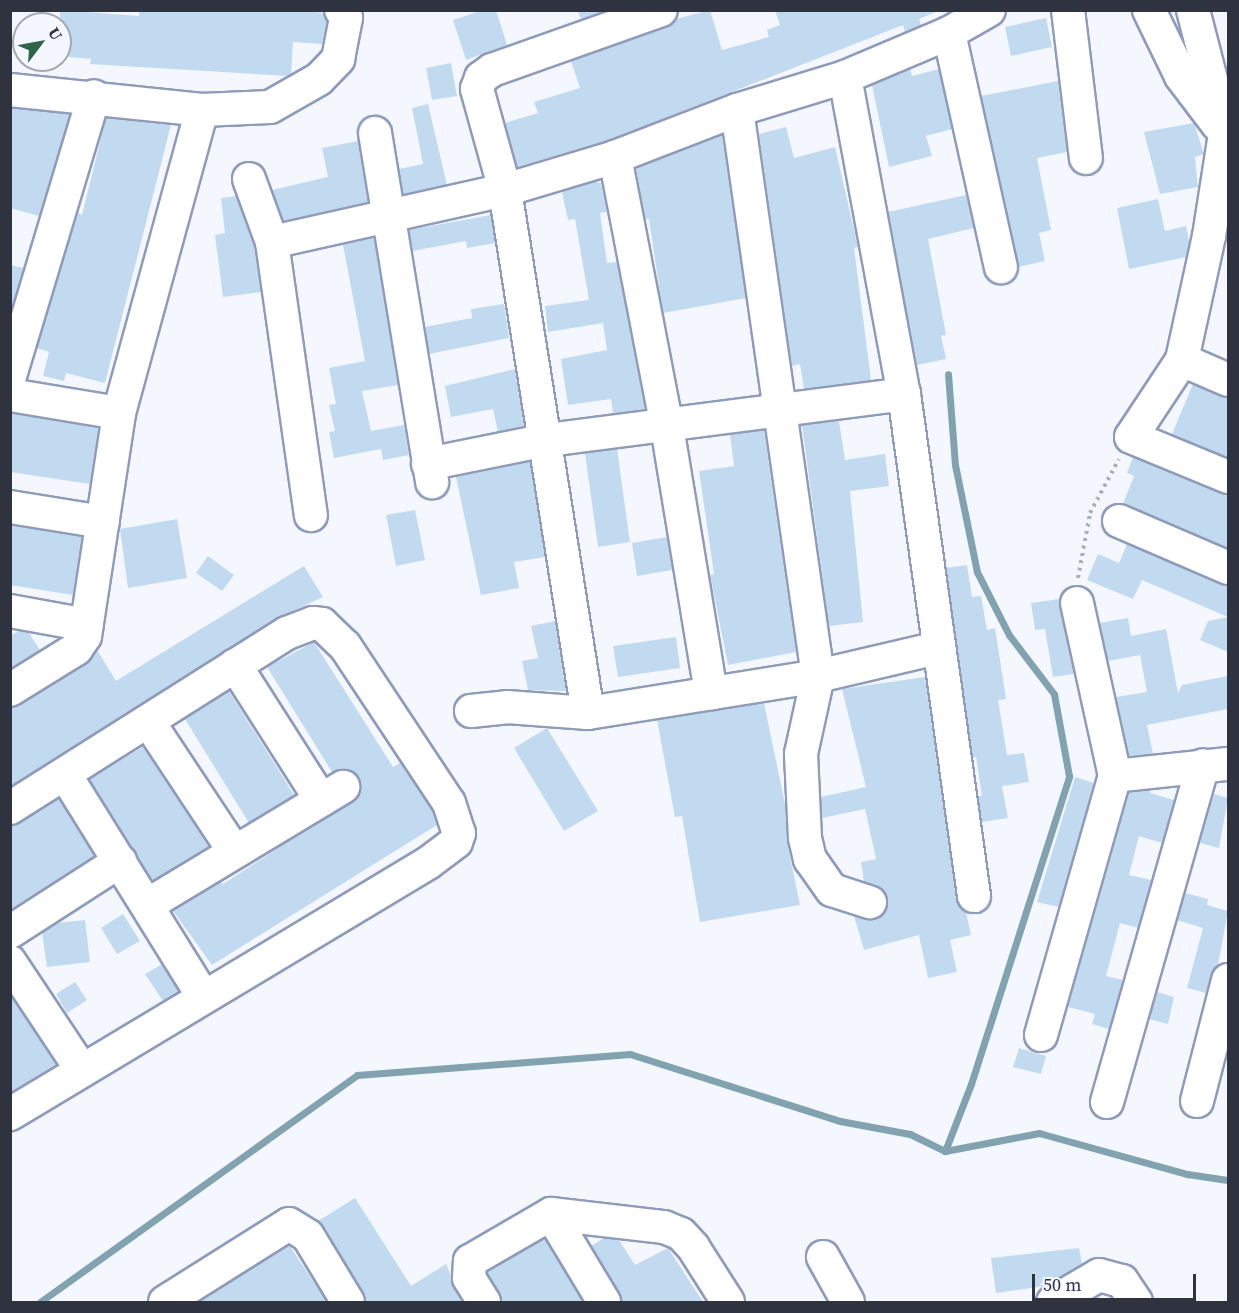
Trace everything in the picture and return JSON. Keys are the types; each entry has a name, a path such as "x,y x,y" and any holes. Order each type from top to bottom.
{"street":[{"path":"10,90 94,96 202,110 270,107 319,79 338,59 346,18 341,10"},
{"path":"588,713 547,441 505,190 477,89 481,78 492,70 661,10"},
{"path":"272,242 389,218 505,190 615,157 737,111 845,77 949,33 989,10"},
{"path":"1068,10 1086,158"},
{"path":"1149,10 1181,76 1227,135"},
{"path":"1193,10 1227,135 1209,236 1182,360 1131,437 1228,477"},
{"path":"949,33 1001,267"},
{"path":"845,77 904,394 937,648 974,896"},
{"path":"10,376 94,96"},
{"path":"10,690 76,649 85,636 119,413 202,110"},
{"path":"737,111 818,676 801,754 805,838 810,859 832,890 870,902"},
{"path":"375,133 430,473 547,441 779,413 904,394"},
{"path":"615,157 667,427 711,693"},
{"path":"249,179 272,242 311,515"},
{"path":"1182,360 1228,380"},
{"path":"10,395 119,413"},
{"path":"10,507 103,522"},
{"path":"1119,521 1228,568"},
{"path":"1041,1035 1115,776 1077,603"},
{"path":"10,611 87,625"},
{"path":"10,808 66,776 235,665 304,625 322,624 345,646 449,802 459,833 456,842 428,863 81,1069 10,1114"},
{"path":"471,711 507,707 588,713 818,676 937,648"},
{"path":"149,904 332,793 235,665"},
{"path":"148,721 234,851"},
{"path":"1107,1102 1216,764 1115,776"},
{"path":"66,776 149,904 203,996"},
{"path":"10,932 120,861"},
{"path":"15,978 81,1069"},
{"path":"1197,1101 1228,980"},
{"path":"484,1302 469,1278 470,1261 552,1214 664,1227 681,1234 693,1246 728,1302"},
{"path":"552,1214 604,1302"},
{"path":"165,1302 289,1224 308,1236 348,1302"},
{"path":"823,1257 848,1302"},
{"path":"1053,1302 1098,1275 1122,1281 1136,1302"}],"building":[{"path":"60,10 139,16 139,10 293,10 324,13 327,22 322,44 293,42 291,74 288,76 90,64 91,59 72,57 72,12 60,12"},
{"path":"483,10 496,10 507,45 466,60 453,20"},
{"path":"577,10 606,10 581,19"},
{"path":"710,10 722,50 769,37 767,30 780,25 775,10 938,11 919,19 921,25 905,32 903,25 609,140 517,167 505,123 538,113 534,102 580,88 571,61 667,27 676,19"},
{"path":"1046,18 1052,47 1011,56 1005,27"},
{"path":"451,63 457,96 432,100 426,68"},
{"path":"910,69 912,76 939,69 952,129 926,136 932,156 889,167 872,85"},
{"path":"1058,81 1067,152 1037,158 1051,230 1039,233 1045,261 1018,267 981,96"},
{"path":"428,104 447,185 403,194 399,169 423,164 412,108"},
{"path":"10,108 70,114 39,216 10,208"},
{"path":"106,118 171,125 105,383 66,373 64,381 43,376 49,352 37,348 78,213 82,215"},
{"path":"1194,123 1204,154 1195,157 1198,187 1160,194 1144,132"},
{"path":"786,127 794,158 835,147 858,247 854,248 871,380 804,389 800,364 792,366 759,134"},
{"path":"722,135 746,298 663,313 649,219 645,219 636,168"},
{"path":"358,141 368,202 284,221 272,190 328,177 322,148"},
{"path":"595,182 601,183 607,212 600,213 607,263 617,262 645,409 613,413 611,399 568,405 561,359 607,350 603,323 548,332 545,306 589,300 575,219 568,220 562,192"},
{"path":"966,195 974,228 928,239 946,335 941,336 946,359 917,365 888,212"},
{"path":"236,196 254,246 261,292 223,297 215,235 225,233 221,198"},
{"path":"1158,199 1165,231 1186,226 1189,241 1186,257 1129,269 1117,208"},
{"path":"491,215 495,243 467,248 466,241 413,251 409,230"},
{"path":"374,238 398,385 362,391 371,431 404,425 409,455 383,460 381,449 334,458 329,432 335,431 329,405 336,404 329,368 365,361 343,245"},
{"path":"10,265 24,268 10,312"},
{"path":"504,304 509,338 429,354 425,327 472,318 471,309"},
{"path":"515,369 524,426 498,432 493,409 451,417 445,386"},
{"path":"1193,384 1228,398 1228,458 1172,434"},
{"path":"10,413 99,428 90,484 10,472"},
{"path":"839,421 845,460 885,454 889,486 850,491 863,622 829,626 802,425"},
{"path":"764,430 796,652 728,665 710,575 714,574 699,471 734,466 730,435"},
{"path":"617,449 630,542 598,547 585,453"},
{"path":"1133,457 1228,495 1228,549 1123,504 1134,476 1127,473"},
{"path":"530,462 545,557 514,562 519,588 481,595 456,477"},
{"path":"415,510 425,560 396,566 386,515"},
{"path":"177,519 187,578 128,588 120,529"},
{"path":"10,525 82,537 73,595 10,585"},
{"path":"667,537 672,570 637,576 632,543"},
{"path":"1127,544 1228,586 1228,617 1142,580 1133,599 1087,580 1098,554 1119,563"},
{"path":"208,556 234,575 222,591 196,573"},
{"path":"967,565 972,597 981,596 987,630 995,628 1006,699 998,700 1007,755 1024,753 1029,782 1002,786 1008,818 982,822 978,796 982,796 976,757 973,758 946,568"},
{"path":"304,566 323,597 278,618 10,786 10,708 86,664 97,650 116,681"},
{"path":"1060,599 1074,674 1053,677 1045,629 1035,630 1031,603"},
{"path":"1228,617 1228,652 1200,640 1208,621"},
{"path":"1128,618 1131,636 1166,629 1178,693 1182,685 1228,676 1228,709 1147,725 1153,754 1129,756 1116,697 1147,692 1140,655 1108,661 1100,623"},
{"path":"555,621 566,691 528,690 522,661 538,658 531,626"},
{"path":"19,631 29,633 40,650 10,669 10,636"},
{"path":"676,637 680,668 618,677 613,646"},
{"path":"314,642 393,767 400,763 433,811 437,825 212,965 173,911 221,882 223,884 359,795 358,777 343,769 332,772 267,667"},
{"path":"925,677 956,898 966,912 971,935 950,940 957,972 928,978 919,935 864,950 854,916 874,919 887,908 888,899 883,889 864,881 861,862 876,859 865,809 822,818 821,797 866,787 842,689"},
{"path":"229,691 294,795 249,823 185,719"},
{"path":"764,703 785,804 787,842 800,905 700,922 682,816 675,817 657,720"},
{"path":"547,728 598,811 564,831 514,748"},
{"path":"143,747 209,847 153,881 89,779"},
{"path":"1075,777 1094,783 1059,907 1037,902"},
{"path":"1150,790 1150,793 1174,800 1162,843 1139,836 1129,875 1151,880 1138,928 1120,923 1106,976 1123,980 1109,1029 1092,1024 1095,1014 1068,1007 1129,793"},
{"path":"1214,794 1228,798 1219,848 1200,843"},
{"path":"59,798 95,856 10,910 10,826"},
{"path":"1185,893 1208,899 1207,905 1228,911 1218,965 1211,975 1206,993 1187,988 1203,928 1177,920"},
{"path":"123,914 140,941 117,954 101,928"},
{"path":"85,920 90,962 47,967 42,932 57,923"},
{"path":"162,964 179,992 163,1001 145,974"},
{"path":"75,982 87,1000 67,1013 56,994"},
{"path":"1157,992 1174,997 1168,1024 1149,1019"},
{"path":"10,995 57,1065 10,1093"},
{"path":"1019,1048 1046,1056 1041,1074 1013,1067"},
{"path":"355,1198 411,1286 446,1264 463,1302 366,1302 318,1221"},
{"path":"545,1238 583,1302 502,1302 487,1272"},
{"path":"604,1238 619,1240 635,1265 668,1248 703,1302 622,1302 591,1246"},
{"path":"289,1245 327,1302 198,1302"},
{"path":"1079,1248 1082,1264 1045,1286 996,1293 991,1258"}],"waterway":[{"path":"945,1151 971,1084 1069,776 1054,694 1009,635 977,572 955,465 948,374"},
{"path":"40,1302 357,1075 630,1054 840,1121 910,1134 945,1151 1039,1133 1187,1174 1228,1180"}]}
